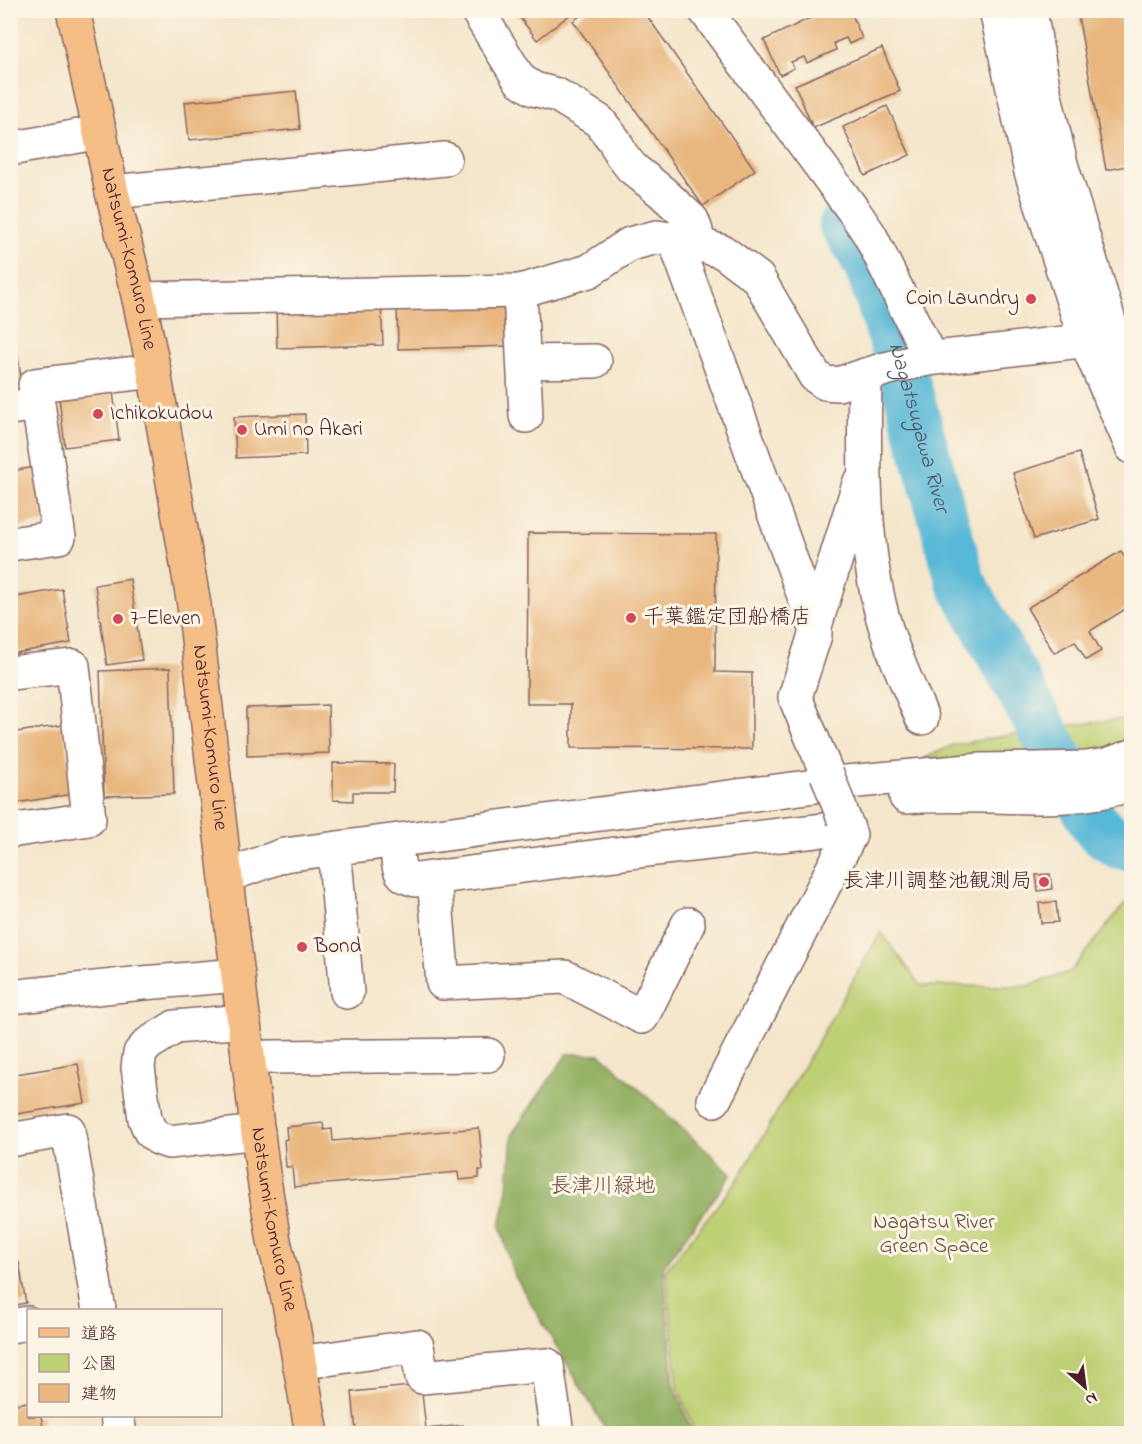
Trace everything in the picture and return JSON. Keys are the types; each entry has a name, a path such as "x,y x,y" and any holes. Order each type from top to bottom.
{"main road":[{"name":"Natsumi-Komuro Line","path":"73,10 154,371 194,605 258,1132 274,1241 289,1304 312,1434"}],"street":[{"path":"477,10 520,80 534,89 557,95 599,121 632,168 692,220 696,231 678,249 815,626"},
{"path":"705,10 870,235 925,347 898,366 863,468 795,697 850,835 714,1100"},
{"path":"996,10 1031,172 1110,337 1131,374"},
{"path":"1030,10 1043,87 1061,164 1110,337 1131,447"},
{"path":"10,149 100,132"},
{"path":"112,192 445,159"},
{"path":"138,299 520,291 589,271 630,244 657,237 686,241 723,252 759,278 815,376 825,383 838,384 898,366 1110,337"},
{"path":"520,291 526,416"},
{"path":"524,362 595,361"},
{"path":"10,544 59,537 24,406 35,385 154,371"},
{"path":"863,468 872,565 880,609 893,648 922,718"},
{"path":"10,673 73,666 89,819 10,831"},
{"path":"1093,780 1107,765 1131,756"},
{"path":"825,770 405,822 396,826 392,833 399,870 404,877 416,880 816,831 845,822"},
{"path":"226,876 284,855 396,851 846,782 981,770 1057,782 1093,780 1118,789 1131,784"},
{"path":"226,876 288,876 336,870 396,851"},
{"path":"336,870 347,992"},
{"path":"434,878 443,982 565,977 642,1017 688,924"},
{"path":"10,997 238,975"},
{"path":"244,1021 175,1027 148,1044 140,1053 138,1067 146,1119 150,1131 158,1138 169,1142 258,1132"},
{"path":"248,1058 488,1055"},
{"path":"10,1140 68,1130 99,1309"},
{"path":"10,1326 27,1323"},
{"path":"300,1363 417,1346 422,1377 547,1365 557,1434"},
{"path":"117,1417 120,1434"}],"green space":[{"path":"1131,718 1131,745 1082,759 1065,726"},
{"path":"1062,726 1078,759 1044,761 1029,731"},
{"path":"1026,732 1041,760 923,759 953,745"},
{"name":"Nagatsu River Green Space","path":"1131,896 1131,1433 695,1433 678,1387 666,1270 739,1178 881,932 921,986 1027,986 1070,972"},
{"name":"長津川緑地","path":"567,1054 600,1054 732,1174 663,1267 674,1385 692,1433 608,1433 513,1273 500,1226 508,1190 512,1134"}],"building":[{"path":"514,10 576,10 537,40"},
{"path":"588,10 643,10 755,170 703,206 573,21"},
{"path":"827,10 850,10 862,38 849,44 846,38 834,43 836,50 807,63 804,57 791,62 794,68 780,75 764,40"},
{"path":"1077,10 1132,10 1132,165 1106,170"},
{"path":"882,48 900,91 813,128 795,85"},
{"path":"296,91 300,129 189,140 185,102"},
{"path":"887,106 910,155 865,176 843,127"},
{"path":"381,301 383,345 277,348 276,304"},
{"path":"514,303 515,346 398,349 397,305"},
{"path":"13,328 22,383 10,385 10,329"},
{"path":"113,391 119,440 65,447 59,397"},
{"path":"305,414 306,455 236,458 234,417"},
{"path":"1079,453 1099,519 1034,539 1013,473"},
{"path":"36,467 45,522 10,528 10,471"},
{"path":"528,533 716,534 715,672 752,673 752,749 571,748 571,704 527,704"},
{"path":"1121,551 1132,568 1132,605 1090,631 1101,651 1086,660 1075,641 1054,653 1027,608"},
{"path":"130,579 142,660 107,665 95,585"},
{"path":"62,589 71,643 10,654 10,598"},
{"path":"170,668 174,794 104,796 100,671"},
{"path":"328,705 329,753 247,756 246,708"},
{"path":"63,725 73,794 10,804 10,733"},
{"path":"333,763 394,764 393,792 353,792 353,801 333,800"},
{"name":"長津川調整池観測局","path":"1050,874 1052,889 1038,891 1036,875"},
{"path":"1056,902 1058,922 1041,923 1039,903"},
{"path":"78,1064 85,1103 10,1115 10,1075"},
{"path":"323,1123 324,1130 332,1129 333,1141 479,1128 483,1170 479,1170 479,1178 459,1180 458,1172 294,1187 292,1167 286,1167 284,1140 287,1139 286,1127"},
{"path":"19,1263 26,1303 10,1306 10,1265"},
{"path":"421,1385 426,1429 463,1425 464,1434 345,1434 345,1432 356,1431 352,1392"},
{"path":"27,1402 27,1417 41,1417 44,1434 10,1434 10,1405"}],"waterway":[{"name":"Nagatsugawa River","path":"844,224 858,245 872,274 896,349 961,582 1097,828 1119,844 1132,847"}],"place":[{"name":"Coin Laundry","path":"1031,299"},
{"name":"Ichikokudou","path":"98,414"},
{"name":"Umi no Akari","path":"242,430"},
{"name":"千葉鑑定団船橋店","path":"631,618"},
{"name":"7-Eleven","path":"118,619"},
{"name":"長津川調整池観測局","path":"1044,882"},
{"name":"Bond","path":"302,947"}]}
